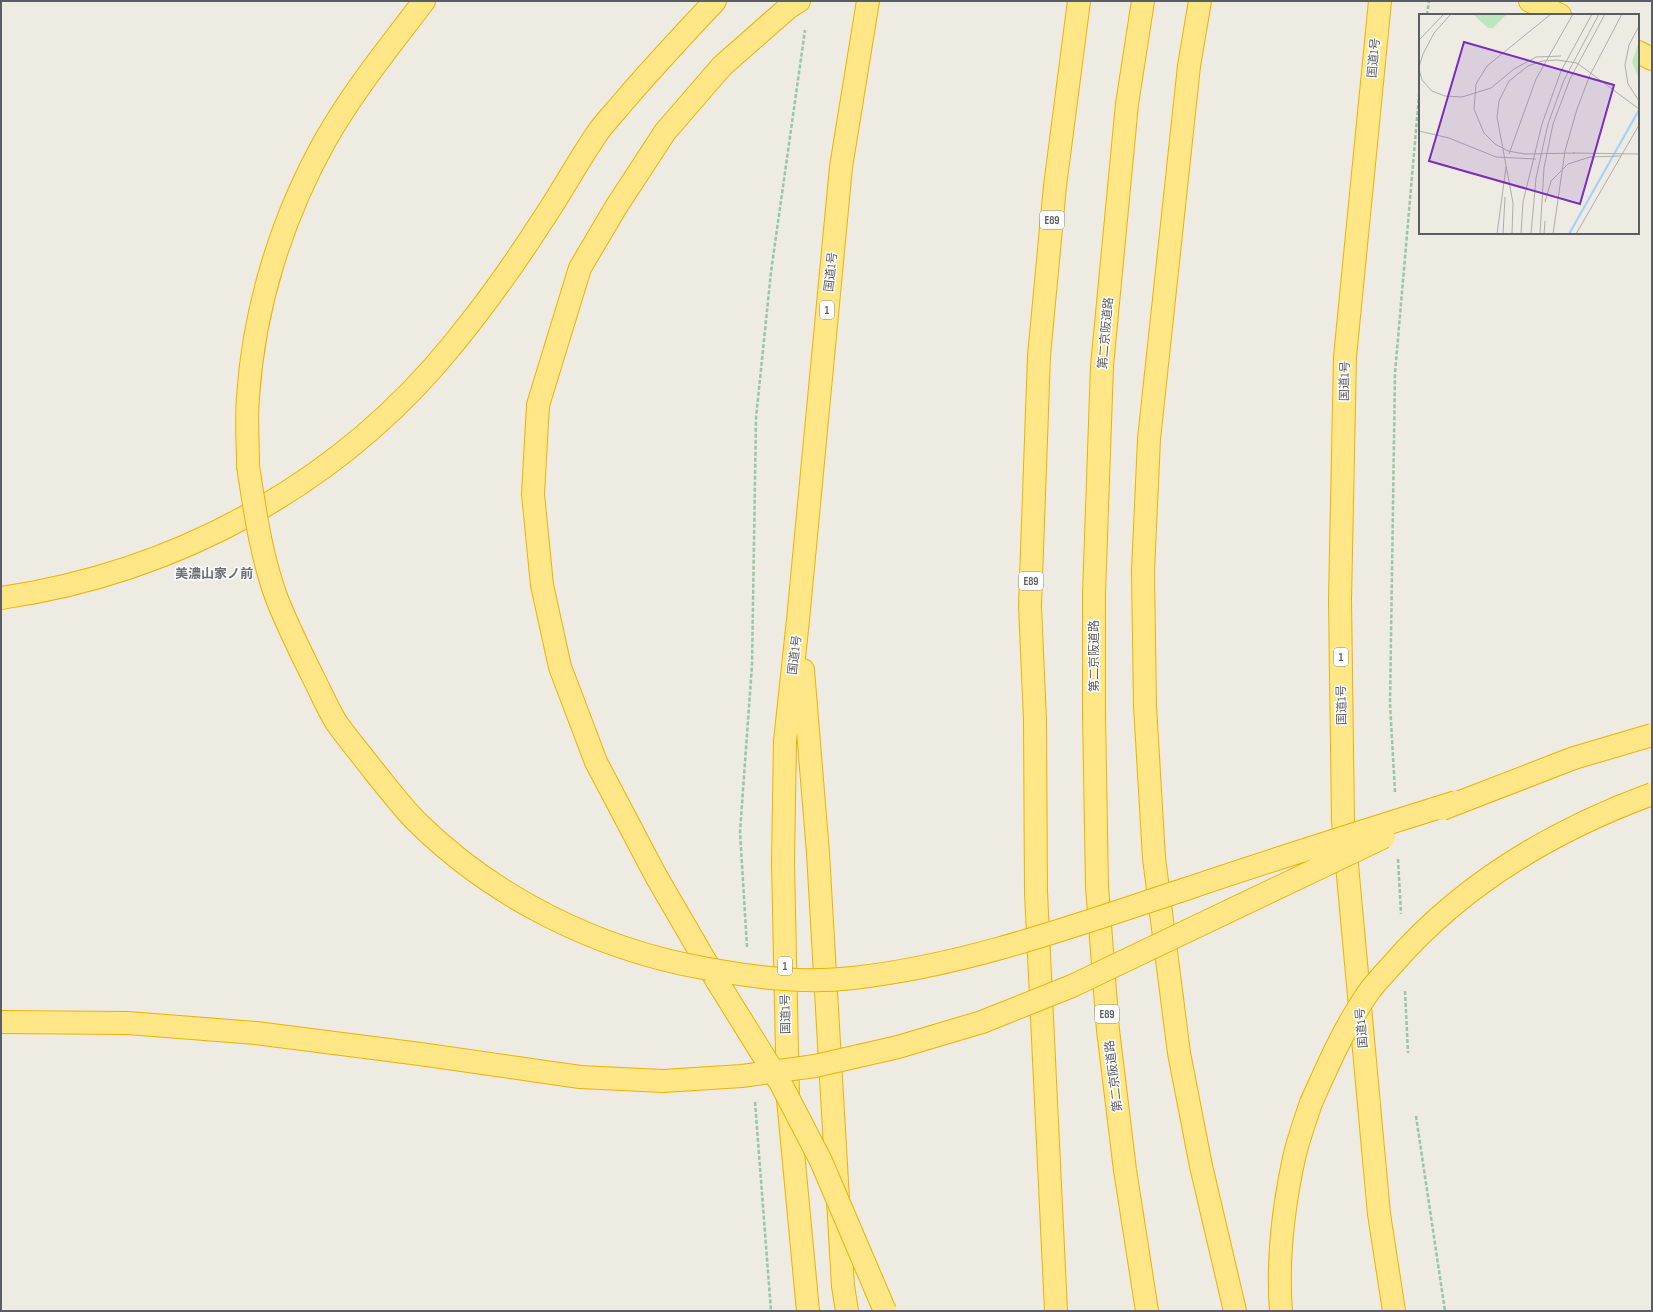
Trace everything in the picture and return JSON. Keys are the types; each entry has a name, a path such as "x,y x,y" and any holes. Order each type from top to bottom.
{"highway":[{"path":"424,1 359,86 326,139 305,180 275,252 257,329 248,397 248,466 258,534 276,597 300,651 336,721 393,794 416,820 444,847 475,871 531,907 579,931 619,946 676,963 772,979 851,979 946,962 1072,927 1456,802 1574,758 1652,735"},
{"path":"1,598 82,582 143,563 199,541 270,504 320,470 366,434 410,394 454,344 495,290 538,228 597,134 656,63 715,1"},
{"path":"799,1 788,8 722,66 665,132 616,207 580,268 538,405 533,494 542,585 560,668 596,762 656,876 717,981 780,1084 822,1161 885,1311"},
{"name":"国道1号","path":"808,1311 788,1099 783,871 784,741 798,620 841,167 868,1"},
{"name":"E89","path":"1056,1311 1036,892 1034,720 1030,606 1039,356 1055,186 1079,1"},
{"name":"第二京阪道路","path":"1144,1 1127,112 1102,366 1094,594 1094,714 1097,886 1108,1030 1125,1170 1147,1311"},
{"path":"1200,1 1189,66 1149,439 1144,572 1145,706 1154,858 1178,1053 1201,1166 1235,1311"},
{"name":"国道1号","path":"1380,1 1346,356 1340,600 1343,813 1379,1214 1394,1311"},
{"path":"1530,1 1558,14"},
{"path":"1639,52 1652,59"},
{"path":"798,620 818,853 843,1286 847,1311"},
{"path":"1281,1311 1278,1276 1284,1218 1294,1158 1311,1102 1336,1049 1368,992 1411,943 1456,903 1506,866 1557,835 1619,806 1652,794"},
{"path":"1,1022 128,1023 256,1033 420,1054 580,1077 663,1081 742,1076 815,1066 898,1047 982,1022 1072,986 1456,802"}],"path":[{"path":"1427,14 1429,1"},
{"path":"747,951 740,832 752,665 756,418 771,272 806,24"},
{"path":"1395,799 1390,704 1395,373 1419,96"},
{"path":"1398,854 1401,918"},
{"path":"1405,989 1408,1053"},
{"path":"755,1101 771,1311"},
{"path":"1416,1116 1446,1311"}],"district":[{"name":"美濃山家ノ前","path":"214,574"}]}
